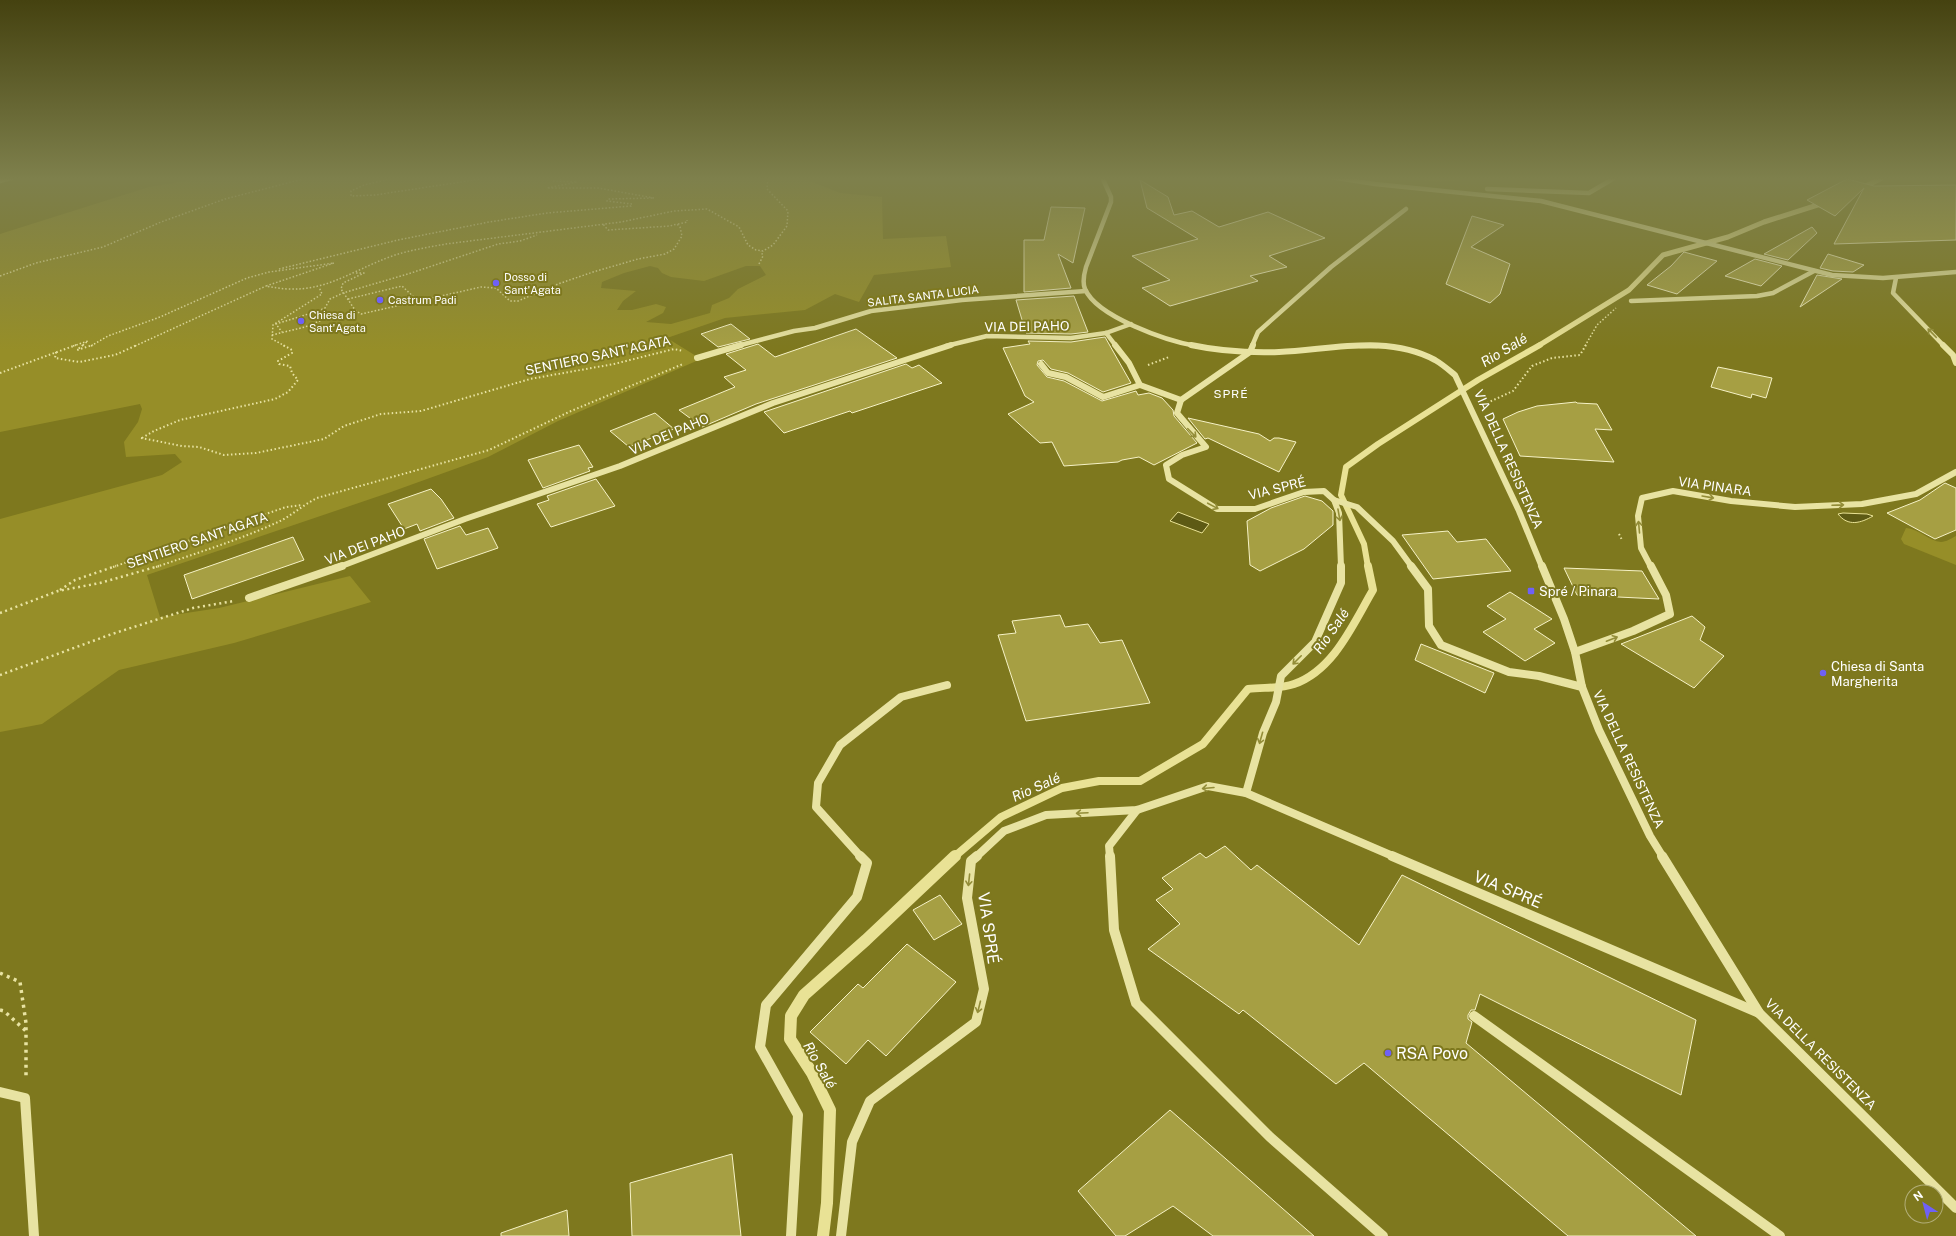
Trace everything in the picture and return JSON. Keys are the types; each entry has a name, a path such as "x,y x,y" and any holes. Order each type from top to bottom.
{"street":[{"path":"1086,291 1084,284 1085,267 1098,235"},
{"path":"1040,364 1048,373 1066,377 1103,397 1140,385 1181,400 1250,352 1258,332 1331,267 1373,235"},
{"path":"1674,235 1814,271 1860,277 1896,278 1956,272"},
{"path":"1631,301 1757,296 1773,294 1814,271"},
{"path":"1896,278 1896,284 1893,292 1953,355 1956,363"},
{"name":"SALITA SANTA LUCIA","path":"697,358 794,331 815,328 871,310 962,300 1086,291"},
{"name":"VIA DELLA RESISTENZA","path":"1086,291 1106,310 1131,324 1172,340 1209,347 1250,352 1359,346 1390,346 1407,348 1437,360 1455,375 1461,384 1519,511 1564,619 1575,652 1582,687 1614,763 1650,836 1759,1013 1956,1208"},
{"path":"1131,324 1106,333 1129,363 1140,385"},
{"name":"VIA DEI PAHO","path":"249,598 323,573 486,512 620,466 773,403 946,346 987,336 1071,338 1106,333"},
{"name":"VIA SPRÉ","path":"1181,400 1178,413 1188,428 1206,447 1182,455 1166,464 1169,479 1218,509 1255,509 1304,492 1324,491 1334,500"},
{"name":"VIA PINARA","path":"1575,652 1632,631 1670,614 1666,594 1641,548 1638,516 1642,498 1673,492 1731,501 1795,507 1862,504 1916,494 1956,472"},
{"path":"1334,500 1357,507 1393,541 1428,589 1429,626 1441,645 1509,672 1539,676 1582,687"},
{"path":"1246,793 1262,733 1276,702 1281,676 1316,642 1341,583 1340,513 1334,500"},
{"path":"791,1236 798,1115 760,1047 766,1005 857,897 867,862 816,807 818,783 840,745 881,711 901,697 947,685"},
{"name":"VIA SPRÉ","path":"841,1236 852,1142 870,1101 976,1022 984,989 967,898 971,861 1004,831 1046,815 1137,810 1208,786 1246,793 1759,1013"},
{"path":"1137,810 1109,846 1114,930 1136,1004 1270,1137 1383,1236"},
{"path":"1474,1016 1780,1236"},
{"path":"0,1092 25,1098 34,1236"}],"path":[{"path":"0,276 36,263 103,247 131,235"},
{"path":"0,373 88,341 77,350 89,347 108,336 160,317 248,278 356,250 424,235"},
{"path":"350,276 395,255 453,243 534,235"},
{"path":"275,325 325,308 330,299 343,293 411,273 498,244 520,241 539,235"},
{"path":"266,286 285,290 319,287 360,272 364,273 343,283 341,289 355,310 361,314 481,287 496,288 510,301 518,301 558,284 593,272 638,259 665,254 674,249 682,235"},
{"path":"743,235 748,245 761,251 773,245 781,235"},
{"path":"759,264 763,256 761,251"},
{"path":"56,352 54,358 79,362 115,355 266,286 334,263 269,272"},
{"path":"348,299 402,286 419,302"},
{"path":"318,311 322,320 321,321 272,334 275,325 285,316 322,294 319,287"},
{"path":"1474,414 1485,404 1513,391 1532,366 1552,358 1580,355 1597,325 1620,305 1631,301"},
{"path":"275,325 282,332"},
{"name":"SENTIERO SANT'AGATA","path":"272,334 272,339 292,350 292,353 278,361 278,364 290,366 292,373 298,380 289,391 281,396 263,402 174,421 150,432 141,438 182,446 199,447 224,455 256,453 324,439 344,426 381,414 421,411 530,379 614,364 674,349 679,349 697,358"},
{"name":"SENTIERO SANT'AGATA","path":"0,613 58,591 100,583 156,567 246,535 280,521 303,505 317,498 489,450 571,411 697,358"},
{"path":"58,591 75,580 131,560 296,504 303,505"},
{"path":"0,675 112,634 194,608 249,598"},
{"path":"0,973 20,982 26,1032 25,1098"},
{"path":"0,1010 4,1011 26,1032"}],"shaded area":[{"path":"0,235 883,235 883,239 946,236 951,267 874,275 859,302 835,294 805,310 725,318 667,338 701,359 558,421 488,457 391,492 147,575 160,617 219,608 350,576 371,602 234,643 119,670 42,724 0,732 0,519 162,475 182,462 175,454 126,457 124,442 138,422 142,409 140,404 0,432","holes":["650,266 658,268 662,273 671,277 704,281 746,266 760,266 766,275 738,289 729,298 712,305 710,313 671,324 646,322 663,313 666,307 656,304 632,310 617,310 623,301 636,291 601,288 602,282 624,273"]},
{"path":"1178,512 1209,524 1202,533 1170,521"},
{"path":"1838,514 1867,514 1873,516 1859,522 1850,522 1846,521"},
{"path":"1906,528 1915,530 1932,540 1941,542 1947,541 1956,536 1956,565 1904,544 1901,539"}],"building":[{"path":"1045,235 1079,235 1073,263 1058,254 1071,288 1024,292 1024,240 1044,240"},
{"path":"1191,235 1318,235 1325,238 1269,256 1287,267 1250,276 1258,281 1170,306 1142,288 1170,280 1132,256 1198,239"},
{"path":"1465,235 1489,235 1471,247 1510,264 1500,294 1490,303 1446,284"},
{"path":"1798,235 1815,235 1788,260 1764,254"},
{"path":"1839,235 1956,235 1956,240 1834,244"},
{"path":"1684,252 1717,261 1677,294 1647,285 1671,266"},
{"path":"1828,254 1864,265 1853,272 1833,271 1820,268"},
{"path":"1755,259 1782,266 1761,286 1725,276"},
{"path":"1817,275 1842,279 1800,307"},
{"path":"1074,296 1088,332 1071,334 1026,333 1016,300"},
{"path":"731,324 750,339 718,347 701,334"},
{"path":"856,329 897,358 756,404 702,427 679,410 735,387 724,377 746,370 726,354 758,344 775,357"},
{"path":"1105,337 1131,383 1103,392 1068,373 1051,369 1043,360 1038,361 1037,365 1047,377 1064,381 1102,401 1136,391 1138,395 1149,393 1162,398 1173,410 1174,416 1197,443 1154,465 1139,457 1118,462 1064,466 1052,442 1040,443 1008,414 1034,402 1025,396 1003,348 1030,344 1028,341 1071,342"},
{"path":"906,364 912,368 919,365 942,383 852,413 850,411 784,433 764,412"},
{"path":"1718,367 1772,378 1766,398 1752,394 1751,398 1711,387"},
{"path":"1576,402 1597,404 1612,430 1595,429 1614,462 1520,456 1503,419 1537,406"},
{"path":"655,413 674,429 629,447 610,431"},
{"path":"1188,418 1259,434 1270,441 1274,438 1279,438 1296,442 1279,472 1208,438 1205,439"},
{"path":"579,445 593,467 588,468 590,471 543,488 528,460"},
{"path":"596,479 615,506 551,527 537,504 549,500 547,496"},
{"path":"1945,483 1956,488 1956,530 1935,539 1887,513 1920,500"},
{"path":"431,489 441,499 454,518 420,531 417,524 404,529 388,504"},
{"path":"1305,496 1322,501 1333,511 1333,525 1304,549 1260,571 1250,565 1247,521 1271,508"},
{"path":"460,526 466,535 488,528 498,548 437,569 424,539"},
{"path":"1448,531 1457,542 1486,539 1511,571 1433,579 1402,535"},
{"path":"293,537 304,560 192,599 184,575"},
{"path":"1564,568 1642,571 1659,599 1577,595"},
{"path":"1510,592 1552,619 1534,629 1555,643 1525,661 1483,632 1506,619 1487,606"},
{"path":"1060,615 1065,627 1088,624 1100,643 1122,640 1150,703 1026,721 998,635 1016,633 1012,621"},
{"path":"1692,616 1705,627 1700,640 1724,656 1694,688 1621,644"},
{"path":"1421,644 1494,673 1485,693 1415,660"},
{"name":"RSA Povo","path":"1225,846 1251,870 1257,865 1359,945 1402,875 1696,1020 1681,1095 1480,994 1475,1010 1471,1010 1468,1015 1468,1019 1472,1022 1466,1043 1696,1236 1568,1236 1364,1063 1336,1084 1243,1010 1239,1014 1148,949 1180,924 1156,900 1173,889 1162,878 1200,853 1206,858"},
{"path":"940,895 962,924 934,940 913,910"},
{"path":"907,944 956,982 886,1056 868,1040 846,1064 810,1032 858,984 863,988"},
{"path":"1170,1110 1314,1236 1213,1236 1173,1206 1125,1236 1116,1236 1078,1191"},
{"path":"732,1154 741,1236 632,1236 630,1183"},
{"path":"567,1210 569,1236 501,1236 501,1233"}],"waterway":[{"name":"Rio Salé","path":"1538,346 1629,290 1663,255 1734,235"},
{"name":"Rio Salé","path":"1368,567 1364,544 1341,495 1346,467 1378,444 1478,380 1540,345"},
{"name":"Rio Salé","path":"954,857 1001,817 1062,788 1099,781 1140,781 1203,744 1248,689 1289,686 1308,677 1320,668 1341,644 1373,590 1368,566"},
{"name":"Rio Salé","path":"823,1236 827,1203 830,1110 812,1073 790,1039 791,1016 804,995 866,940 955,856"}],"place":[{"name":"Dosso di Sant'Agata","path":"496,283"},
{"name":"Castrum Padi","path":"380,300"},
{"name":"Chiesa di Sant'Agata","path":"301,321"},
{"name":"Spré / Pinara","path":"1531,591"},
{"name":"Chiesa di Santa Margherita","path":"1823,673"},
{"name":"RSA Povo","path":"1388,1053"}],"district":[{"name":"SPRÉ","path":"1231,394"}]}
